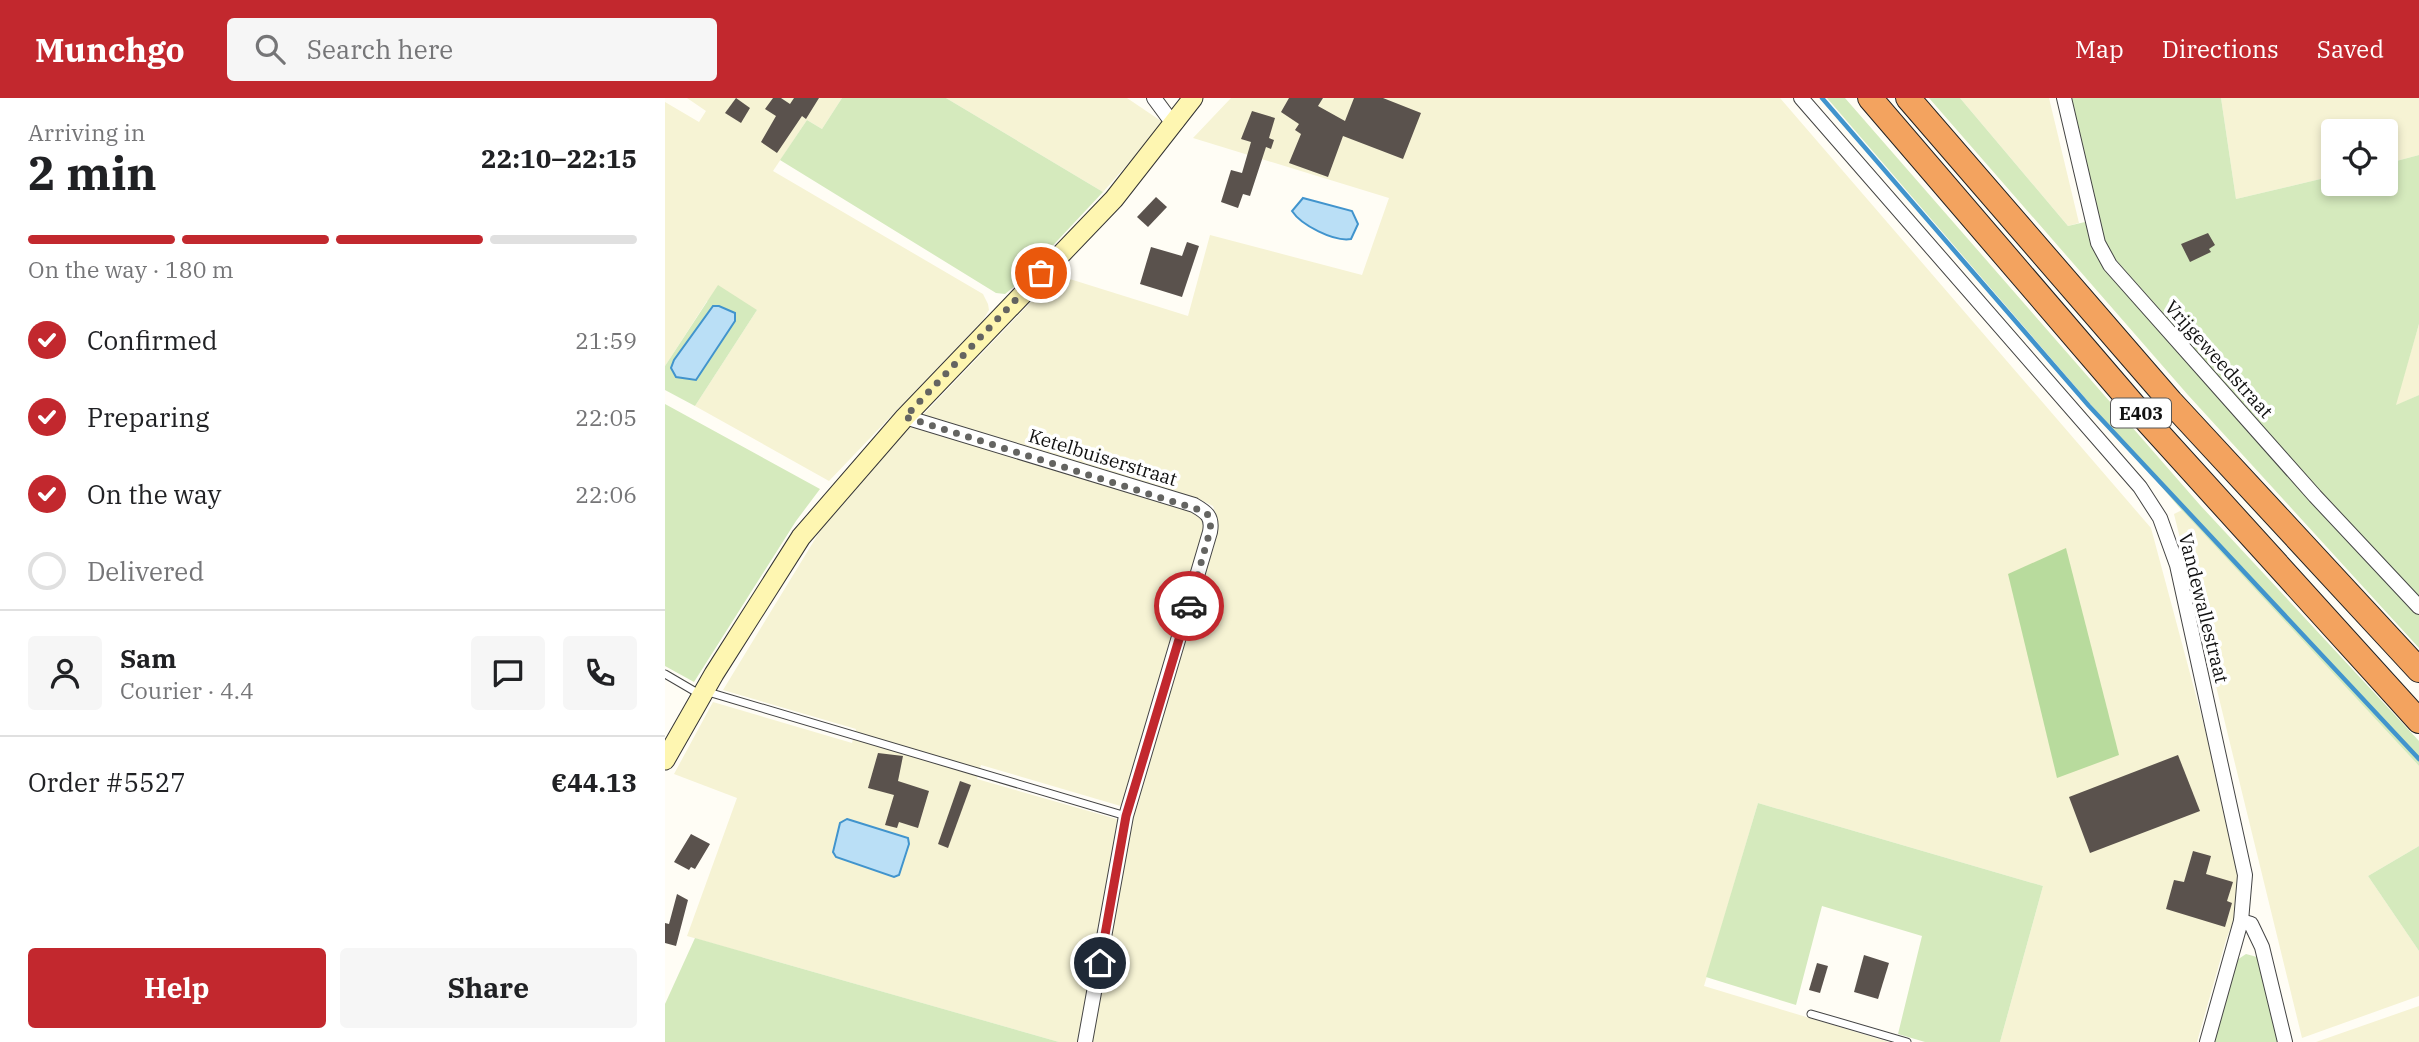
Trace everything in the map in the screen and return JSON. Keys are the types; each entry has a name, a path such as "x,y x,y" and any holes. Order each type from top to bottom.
{"highway":[{"name":"E403","path":"1870,98 2148,422 2419,721"},
{"name":"E403","path":"1908,98 2171,402 2419,670"}],"street":[{"path":"1154,98 1168,117 1177,122"},
{"path":"665,760 703,693 801,537 905,417 1114,199 1177,122 1193,98"},
{"name":"Vandewallestraat","path":"1801,98 2140,487 2160,518 2177,565 2245,875 2241,920 2207,1042"},
{"name":"Vrijgeweedstraat","path":"2064,98 2098,243 2110,265 2315,496 2419,607"},
{"name":"Ketelbuiserstraat","path":"905,417 1194,505 1208,515 1210,531 1126,816 1085,1042"},
{"path":"2241,920 2251,924 2262,947 2285,1042"}],"lane":[{"path":"665,674 703,693 1126,816"},
{"path":"1811,1014 1907,1042"}],"shaded area":[{"path":"687,98 842,98 822,129 807,120 773,171 983,294 988,304 989,310 983,320 829,481 695,406 757,310 707,301 665,366 665,102 699,122 706,111"},
{"path":"946,98 1127,98 1164,123 1103,192"},
{"path":"1231,98 1780,98 2151,528 2228,815 2239,878 2239,906 2226,940 2197,1042 2000,1042 2043,886 1758,803 1704,986 1889,1042 1090,1042 1133,812 1183,638 1214,547 1217,518 1213,506 1199,499 922,416 1057,275 1188,316 1210,235 1362,275 1389,198 1193,138"},
{"path":"1960,98 2049,98 2079,223 2068,226"},
{"path":"2221,98 2419,98 2419,155 2398,161 2398,119 2321,119 2321,179 2236,199"},
{"path":"2419,324 2419,395 2395,406"},
{"path":"911,426 1193,509 1202,518 1205,531 1124,807 981,765 977,779 1120,820 1081,1042 1059,1042 687,936 737,798 674,774 713,702 852,743 856,729 723,690 820,531"},
{"path":"2182,510 2419,766 2419,846 2368,876 2419,951 2419,996 2302,1038 2174,514"},
{"path":"2419,1006 2419,1042 2316,1042"}],"green space":[{"path":"842,98 946,98 1103,192 1015,286 1005,294 996,293 780,160 807,120 822,129"},
{"path":"1827,98 1845,98 2200,505 2419,741 2419,766 2178,506"},
{"path":"1929,98 1960,98 2068,226 2085,222 2093,248 2419,613 2419,648 2188,395"},
{"path":"2070,98 2221,98 2236,199 2321,179 2321,196 2398,196 2398,161 2419,155 2419,324 2396,405 2419,395 2419,599 2327,501 2116,260 2103,240"},
{"path":"718,285 757,310 695,406 665,390 665,366"},
{"path":"665,404 820,489 796,521 694,682 665,666"},
{"path":"2066,548 2119,755 2057,778 2008,574"},
{"path":"1758,803 2043,886 2000,1042 1925,1042 1898,1034 1922,936 1822,906 1796,1005 1706,977"},
{"path":"2419,846 2419,951 2368,876"},
{"path":"695,938 1059,1042 665,1042 665,1004"},
{"path":"2246,954 2257,957 2278,1042 2213,1042 2237,960"}],"water":[{"path":"1303,198 1352,211 1358,224 1351,239 1327,235 1303,222 1292,211"},
{"path":"713,306 735,313 735,321 696,380 676,377 671,368 674,360"},
{"path":"847,819 908,838 909,844 899,875 894,877 836,857 833,852 840,823"}],"building":[{"path":"736,98 750,108 741,123 725,113"},
{"path":"773,98 781,98 790,104 794,98 819,98 806,119 802,116 777,153 761,142 776,116 765,109"},
{"path":"1289,98 1323,98 1318,106 1345,121 1354,98 1383,98 1421,113 1403,159 1343,136 1328,177 1289,163 1301,134 1295,130 1299,124 1281,112"},
{"path":"1252,111 1275,118 1269,138 1274,140 1271,149 1266,147 1250,196 1243,194 1238,208 1221,202 1231,170 1242,173 1251,142 1241,139"},
{"path":"1156,197 1167,207 1148,227 1137,217"},
{"path":"2208,233 2215,245 2209,249 2211,252 2190,262 2181,244"},
{"path":"1187,242 1199,246 1182,297 1140,284 1151,247 1182,256"},
{"path":"878,753 903,756 898,781 929,791 918,828 899,822 897,828 885,825 894,795 868,788"},
{"path":"2178,755 2200,811 2090,853 2069,797"},
{"path":"960,781 971,785 948,848 938,844"},
{"path":"691,834 710,844 695,869 691,867 689,870 674,862"},
{"path":"2193,851 2211,856 2206,874 2233,882 2227,901 2232,903 2225,927 2166,909 2174,880 2184,882"},
{"path":"677,894 688,900 676,946 665,943 665,923 669,924"},
{"path":"1864,955 1889,963 1878,999 1854,992"},
{"path":"1817,963 1828,966 1820,993 1809,990"}],"waterway":[{"path":"1822,98 2089,406 2419,759"}],"way so far":[{"path":"1041,273 905,417 1194,505 1206,512 1211,520 1210,531 1189,606"}],"route":[{"path":"1100,963 1126,816 1141,774 1189,606"}]}
